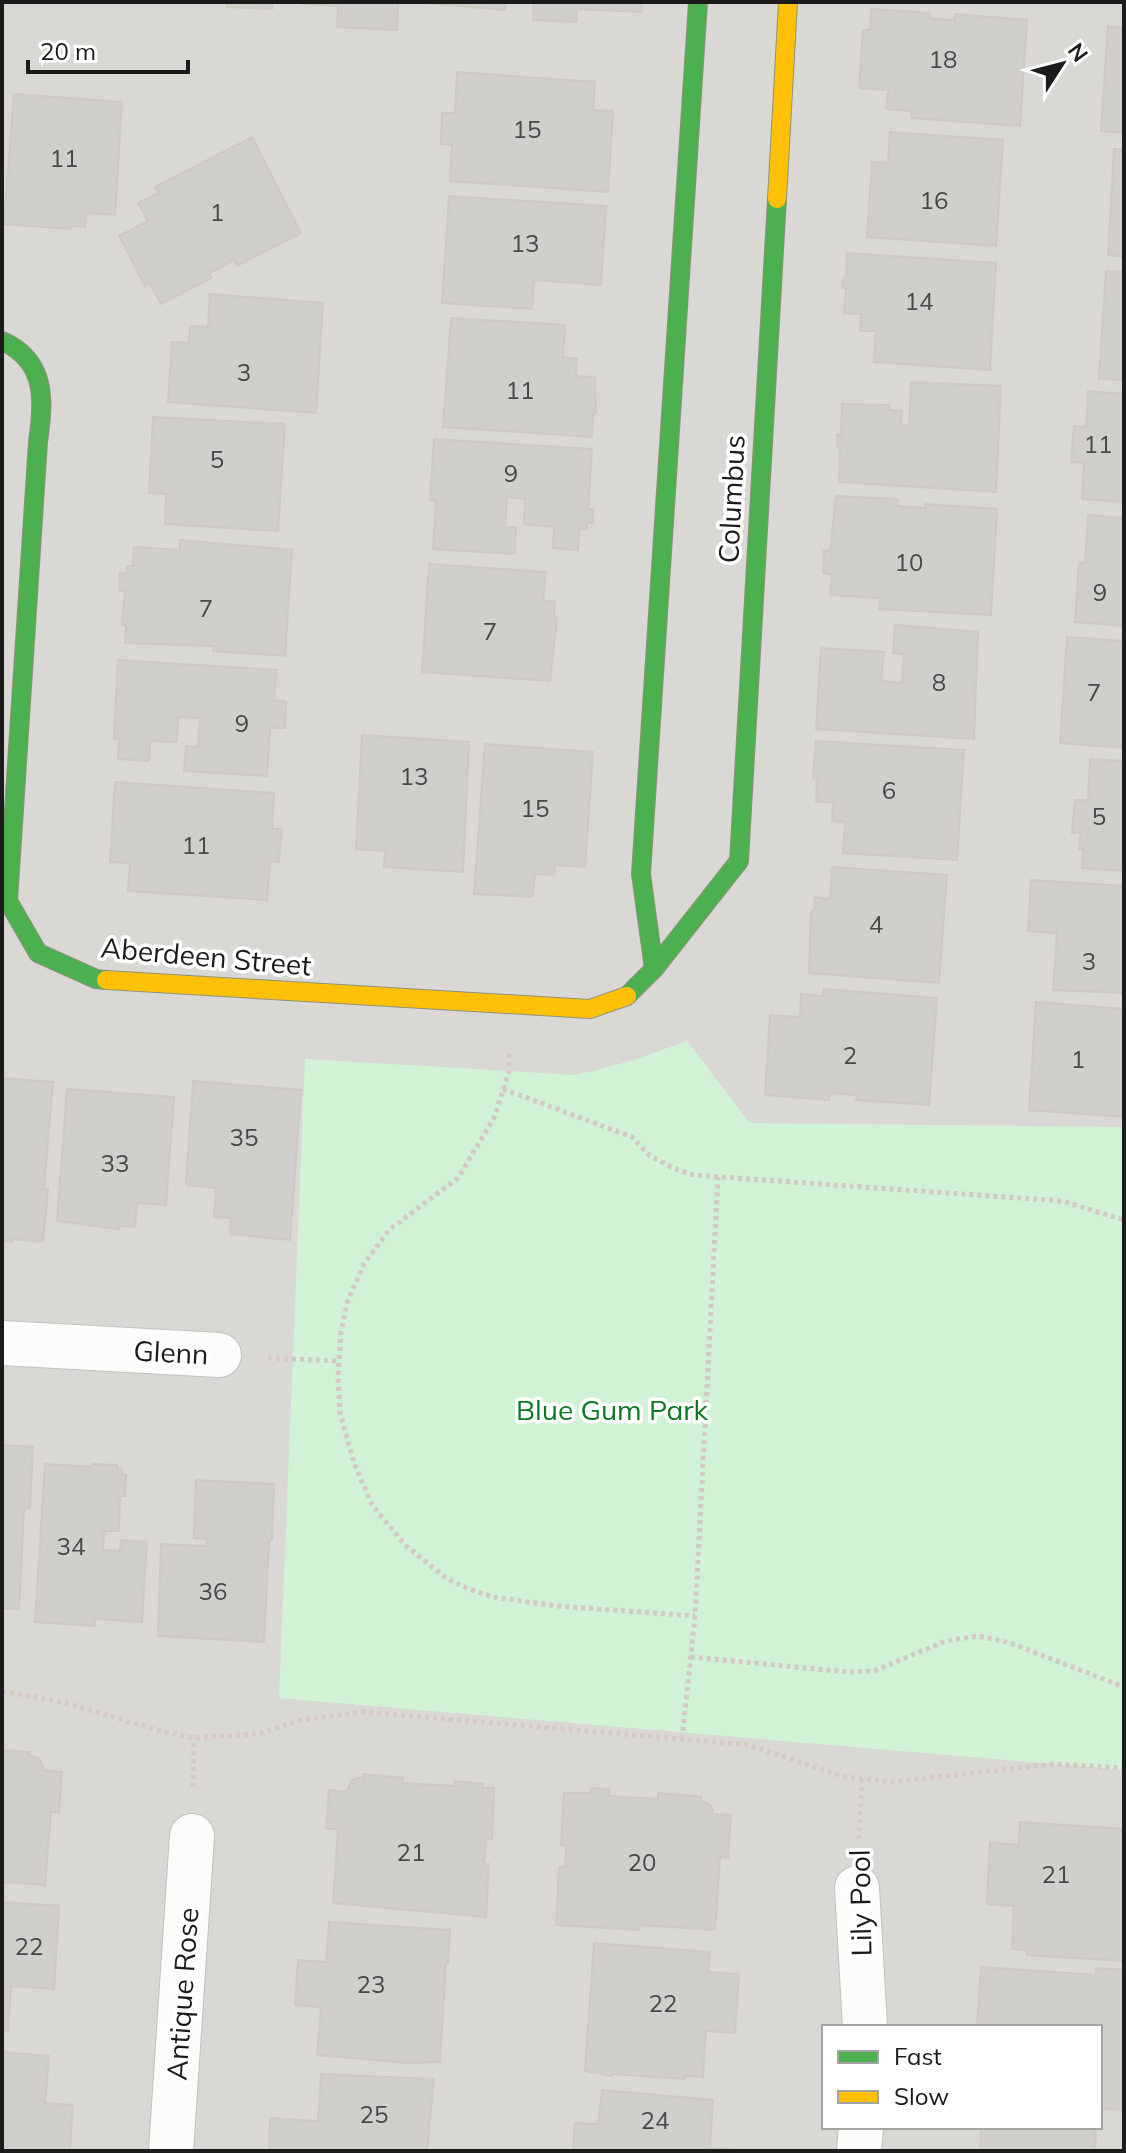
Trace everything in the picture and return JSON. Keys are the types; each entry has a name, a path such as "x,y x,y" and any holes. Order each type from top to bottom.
{"street":[{"path":"654,969 641,874 698,2"},
{"name":"Columbus","path":"325,995 590,1009 630,995 739,861 788,2"},
{"name":"Aberdeen Street","path":"10,344 36,373 43,408 38,442 8,901 38,953 96,979 325,995"},
{"name":"Glenn","path":"2,1343 219,1355"},
{"name":"Antique Rose","path":"171,2151 192,1836"},
{"name":"Lily Pool","path":"857,1888 865,2025"},
{"path":"859,2151 861,2129"}],"path":[{"path":"510,1005 509,1071 494,1118 458,1178 389,1230 364,1264 347,1303 339,1361 340,1413 354,1463 372,1505 405,1545 447,1579 469,1589 506,1599 557,1606 695,1616"},
{"path":"503,1089 632,1137 650,1156 693,1175 1062,1201 1124,1220"},
{"path":"682,1739 695,1616 718,1177"},
{"name":"Glenn","path":"219,1355 339,1361"},
{"path":"691,1657 848,1672 874,1671 946,1641 978,1636 1010,1643 1124,1687"},
{"path":"2,1691 66,1703 194,1738 257,1734 305,1719 364,1712 751,1746 846,1777 892,1782 1054,1764 1124,1768"},
{"name":"Lily Pool","path":"857,1888 862,1778"}],"shaded area":[{"path":"2,2 1124,2 1124,2151 2,2151"}],"green space":[{"name":"Blue Gum Park","path":"687,1041 750,1123 1124,1127 1124,1770 279,1698 305,1059 576,1075 631,1061"}],"building":[{"path":"227,2 272,2 272,9 227,7"},
{"path":"303,2 398,2 397,30 337,27 338,6"},
{"path":"412,2 506,2 505,10"},
{"path":"534,2 642,2 642,12 577,9 577,22 533,20"},
{"path":"871,9 930,13 930,18 954,20 955,14 1027,20 1020,126 911,118 911,111 886,109 888,90 859,88 863,30 870,30"},
{"path":"1108,26 1124,28 1124,133 1101,131"},
{"path":"457,72 595,82 593,110 613,111 608,192 450,181 452,145 441,144 442,113 455,113"},
{"path":"14,94 122,102 115,215 86,213 85,227 70,226 70,229 4,224"},
{"path":"890,132 1003,140 996,246 867,237 872,162 888,163"},
{"path":"252,137 301,233 237,266 234,260 209,273 212,278 161,304 150,283 145,286 119,236 148,221 138,203 159,193 155,187"},
{"path":"1114,149 1124,149 1124,257 1108,255"},
{"path":"449,196 606,206 601,285 534,280 532,309 442,303"},
{"path":"847,253 996,263 990,370 874,362 876,331 860,331 861,314 844,313 846,288 842,288 843,278 846,278"},
{"path":"1106,271 1124,272 1124,380 1099,379"},
{"path":"210,294 323,303 316,413 168,402 172,342 189,343 190,326 208,327"},
{"path":"451,318 565,325 563,357 577,359 576,376 595,377 596,413 593,414 592,437 443,427"},
{"path":"911,382 1001,386 996,492 839,482 840,446 837,446 837,434 841,435 842,404 889,405 889,410 902,411 901,425 909,426"},
{"path":"1088,391 1124,394 1124,502 1082,499 1084,463 1071,462 1074,426 1086,427"},
{"path":"153,417 285,424 278,531 165,524 166,494 149,493"},
{"path":"434,439 592,449 588,509 593,509 593,523 587,523 587,529 579,529 578,550 553,548 554,527 524,524 525,499 507,497 505,527 516,527 515,554 433,549 436,501 430,500"},
{"path":"836,496 898,499 897,506 925,508 925,504 997,509 991,615 879,609 880,598 830,595 832,574 823,573 824,550 830,551"},
{"path":"1088,515 1124,518 1124,626 1075,622 1079,562 1085,563"},
{"path":"180,540 292,550 285,656 213,651 214,646 125,643 126,625 122,625 125,591 119,591 120,573 126,574 127,566 133,566 134,547 180,550"},
{"path":"429,564 546,572 543,601 555,602 554,618 557,618 550,681 422,672"},
{"path":"895,625 978,632 974,739 816,729 821,648 884,652 881,681 902,683 904,654 893,653"},
{"path":"1067,637 1124,641 1124,748 1060,743"},
{"path":"118,660 277,670 274,700 286,702 285,728 270,728 267,776 184,771 186,746 198,747 200,718 178,717 177,742 150,741 149,761 118,759 119,739 114,739"},
{"path":"362,735 469,742 463,872 384,867 385,851 356,849"},
{"path":"816,741 964,750 957,860 843,853 845,822 832,821 833,803 816,801 817,779 813,778"},
{"path":"485,744 593,752 585,867 555,865 554,875 535,874 532,897 474,894"},
{"path":"1090,759 1124,761 1124,871 1082,868 1080,833 1072,833 1075,800 1088,800"},
{"path":"115,782 274,793 272,829 282,829 279,862 270,861 267,900 128,891 130,863 110,862"},
{"path":"832,867 947,875 939,983 809,973 811,910 814,911 815,897 830,899"},
{"path":"1031,880 1124,886 1124,993 1053,990 1057,933 1028,931"},
{"path":"824,989 937,998 929,1105 856,1100 857,1095 830,1093 829,1100 765,1095 770,1015 800,1017 801,994 823,996"},
{"path":"1036,1002 1124,1009 1124,1117 1029,1110"},
{"path":"2,1078 53,1082 43,1242 2,1241"},
{"path":"193,1081 301,1090 290,1240 230,1234 231,1218 214,1217 216,1188 186,1185"},
{"path":"67,1089 174,1097 166,1205 137,1203 135,1227 119,1226 119,1229 57,1221"},
{"path":"2,1445 33,1447 30,1508 24,1509 19,1609 2,1608"},
{"path":"45,1464 117,1465 126,1475 125,1496 120,1496 119,1531 104,1531 103,1550 120,1551 121,1540 147,1542 142,1622 95,1619 95,1626 35,1622"},
{"path":"196,1480 274,1484 264,1642 158,1636 161,1544 207,1546 207,1539 194,1538"},
{"path":"2,1750 30,1752 29,1755 39,1758 44,1770 62,1772 59,1812 51,1812 45,1885 2,1882"},
{"path":"363,1774 403,1778 402,1783 454,1786 455,1781 494,1788 492,1839 486,1839 484,1864 489,1864 486,1917 333,1903 338,1829 326,1829 329,1790 347,1792 351,1781 363,1779"},
{"path":"591,1788 609,1789 609,1796 658,1799 658,1793 701,1797 712,1807 713,1814 731,1815 728,1858 720,1857 715,1930 640,1925 639,1930 556,1925 559,1867 565,1867 566,1845 561,1845 564,1793 590,1793"},
{"path":"1020,1822 1124,1829 1124,1961 1027,1955 1027,1950 1012,1949 1014,1906 987,1904 990,1842 1019,1845"},
{"path":"2,1902 59,1906 54,1989 11,1986 8,2031 2,2030"},
{"path":"329,1922 450,1930 440,2062 409,2063 317,2055 321,2007 295,2005 298,1960 326,1962"},
{"path":"594,1943 710,1952 708,1972 739,1974 735,2033 706,2031 703,2077 612,2076 585,2071"},
{"path":"981,1967 1096,1975 1096,1968 1124,1970 1124,2110 1102,2108 1102,2025 977,2025"},
{"path":"2,2052 49,2056 45,2103 73,2105 70,2151 2,2151"},
{"path":"321,2074 434,2079 427,2151 269,2151 270,2118 318,2121"},
{"path":"602,2090 713,2100 710,2148 754,2151 573,2151 575,2123 598,2124"},
{"path":"981,2129 1096,2129 1095,2151 980,2151"}],"traffic: fast":[{"path":"654,969 641,874 698,2"},
{"path":"627,996 654,969 739,861 777,199"},
{"path":"2,341 27,359 35,371 41,397 8,901 38,953 96,979 106,980"}],"traffic: slow":[{"path":"777,199 788,2"},
{"path":"106,980 590,1009 627,996"}]}
